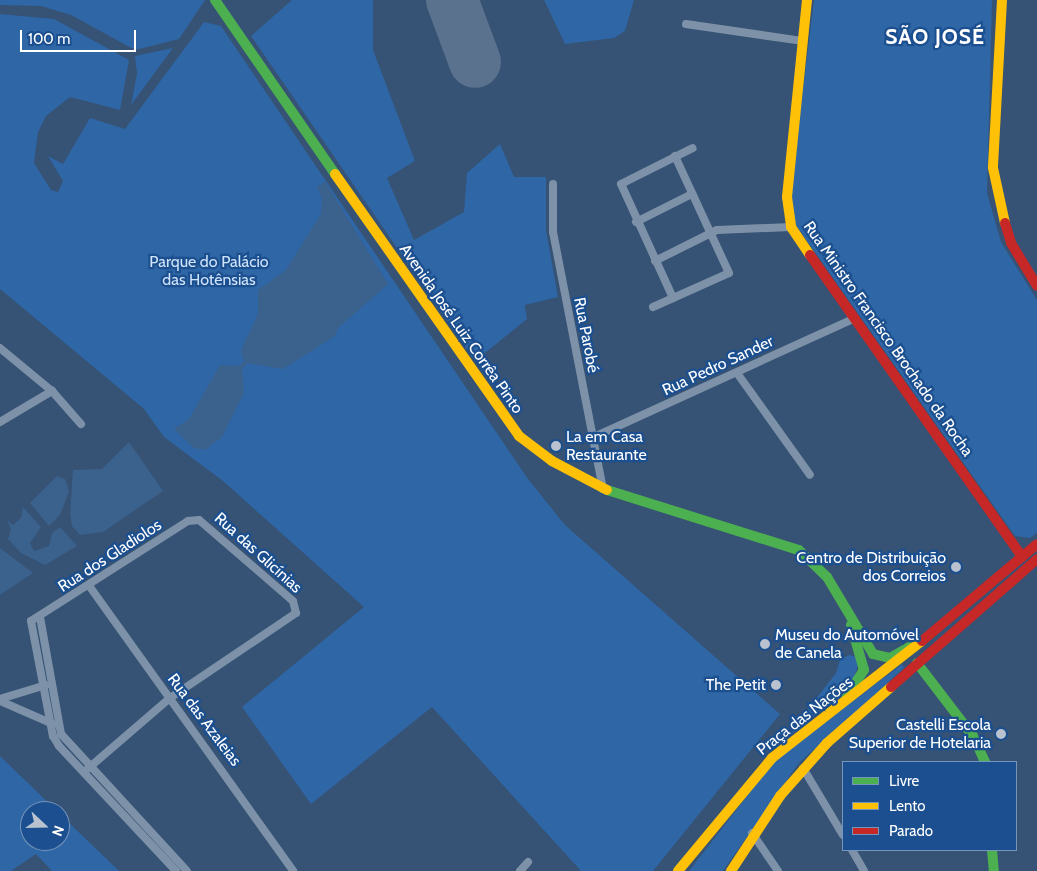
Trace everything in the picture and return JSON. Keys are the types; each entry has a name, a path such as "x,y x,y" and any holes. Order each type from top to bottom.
{"street":[{"name":"Avenida José Luiz Corrêa Pinto","path":"215,0 493,405 535,450 602,489 794,548 827,577 876,656 890,658 921,641"},
{"name":"Rua Ministro Francisco Brochado da Rocha","path":"807,0 787,197 791,227 853,319 1022,557"},
{"path":"1002,0 993,168 996,196 1011,243 1037,286"},
{"path":"686,24 802,41"},
{"path":"673,298 636,222 621,184 693,148"},
{"path":"653,307 729,273 675,156"},
{"name":"Rua Parobé","path":"553,184 553,232 594,437 602,489"},
{"path":"636,222 692,194"},
{"path":"655,261 709,232 791,227"},
{"name":"Rua Pedro Sander","path":"594,437 853,319"},
{"path":"0,348 52,392 81,424"},
{"path":"737,373 810,475"},
{"path":"0,422 52,392"},
{"name":"Rua dos Gladiolos","path":"42,686 31,621 90,587 196,520"},
{"name":"Rua das Glicínias","path":"170,698 297,611 293,601 196,520"},
{"name":"Praça das Nações","path":"680,869 772,758 841,706 962,608 1037,544"},
{"path":"731,871 752,834 803,768 917,663 1035,564"},
{"name":"Rua das Azaleias","path":"90,587 293,871"},
{"name":"Avenida José Luiz Corrêa Pinto","path":"841,706 860,682 864,670 845,608"},
{"path":"917,663 921,651 962,608"},
{"path":"40,617 51,684 54,724"},
{"path":"917,663 973,736 985,761"},
{"path":"0,700 51,684"},
{"path":"42,686 59,746 176,871"},
{"path":"84,772 170,698"},
{"path":"0,700 54,724 66,741 187,871"},
{"path":"803,768 842,833"},
{"path":"752,834 778,871"},
{"path":"853,851 864,871"},
{"path":"992,851 994,871"},
{"path":"520,871 528,862"}],"green space":[{"path":"0,0 205,0 179,39 135,50 71,15 41,6 0,5"},
{"path":"292,0 373,0 373,50 415,161 387,178 414,240 464,212 467,173 500,144 514,177 546,177 546,230 558,297 525,305 527,319 475,361 251,36"},
{"path":"544,0 634,0 625,31 614,38 565,44"},
{"path":"814,0 992,0 987,193 1001,242 1037,300 1037,533 1030,538 1015,536 795,224 789,203"},
{"name":"Parque do Palácio das Hotênsias","path":"0,14 54,19 129,60 120,110 70,97 46,116 38,132 34,163 51,190 58,192 63,181 48,156 63,164 90,118 125,129 204,22 221,26 528,479 565,525 780,714 653,871 581,871 432,707 311,804 242,707 364,607 223,481 164,437 144,409 0,289"},
{"path":"173,48 131,105 137,74 135,56"},
{"path":"849,655 856,657 858,665 852,684 783,741 836,673 840,660"},
{"path":"902,664 904,668 799,763 723,871 689,871 775,760"},
{"path":"0,756 47,801 20,801 20,851 70,851 70,824 119,871 52,871 36,854 11,871 0,871"}],"shaded area":[{"path":"325,182 388,284 338,328 335,336 283,369 247,363 242,369 244,393 222,437 205,450 194,448 174,429 189,419 220,365 239,366 244,361 241,350 258,314 258,290 286,270 321,214 322,198 317,187"},
{"path":"129,442 163,491 103,532 80,535 72,526 70,514 73,470 102,469"},
{"path":"57,476 65,479 69,491 60,515 49,526 30,503"},
{"path":"23,507 41,527 30,543 34,551 49,546 52,533 60,527 77,546 45,565 21,553 8,539 11,529 7,520 13,525 21,518"},
{"path":"0,548 33,573 0,595"}],"runway":[{"path":"452,0 475,62"}],"traffic: fast":[{"path":"215,0 335,174"},
{"path":"607,490 799,550 827,577 873,654 890,658 909,647"},
{"path":"845,700 864,670 851,625"},
{"path":"917,663 973,736 985,761"},
{"path":"992,851 994,871"}],"traffic: slow":[{"path":"807,0 787,197 791,227 810,255"},
{"path":"1002,0 993,168 1005,223"},
{"path":"335,174 519,436 552,461 607,490"},
{"path":"678,871 772,758 922,641"},
{"path":"731,871 780,796 827,743 891,687"}],"traffic: jam":[{"path":"1005,223 1011,243 1037,286"},
{"path":"810,255 1022,557"},
{"path":"922,641 1037,544"},
{"path":"891,687 1037,559"}],"place":[{"name":"La em Casa Restaurante","path":"556,446"},
{"name":"Centro de Distribuição dos Correios","path":"956,567"},
{"name":"Museu do Automóvel de Canela","path":"765,644"},
{"name":"The Petit","path":"776,685"},
{"name":"Castelli Escola Superior de Hotelaria","path":"1001,734"}],"district":[{"name":"SÃO JOSÉ","path":"935,37"}]}
